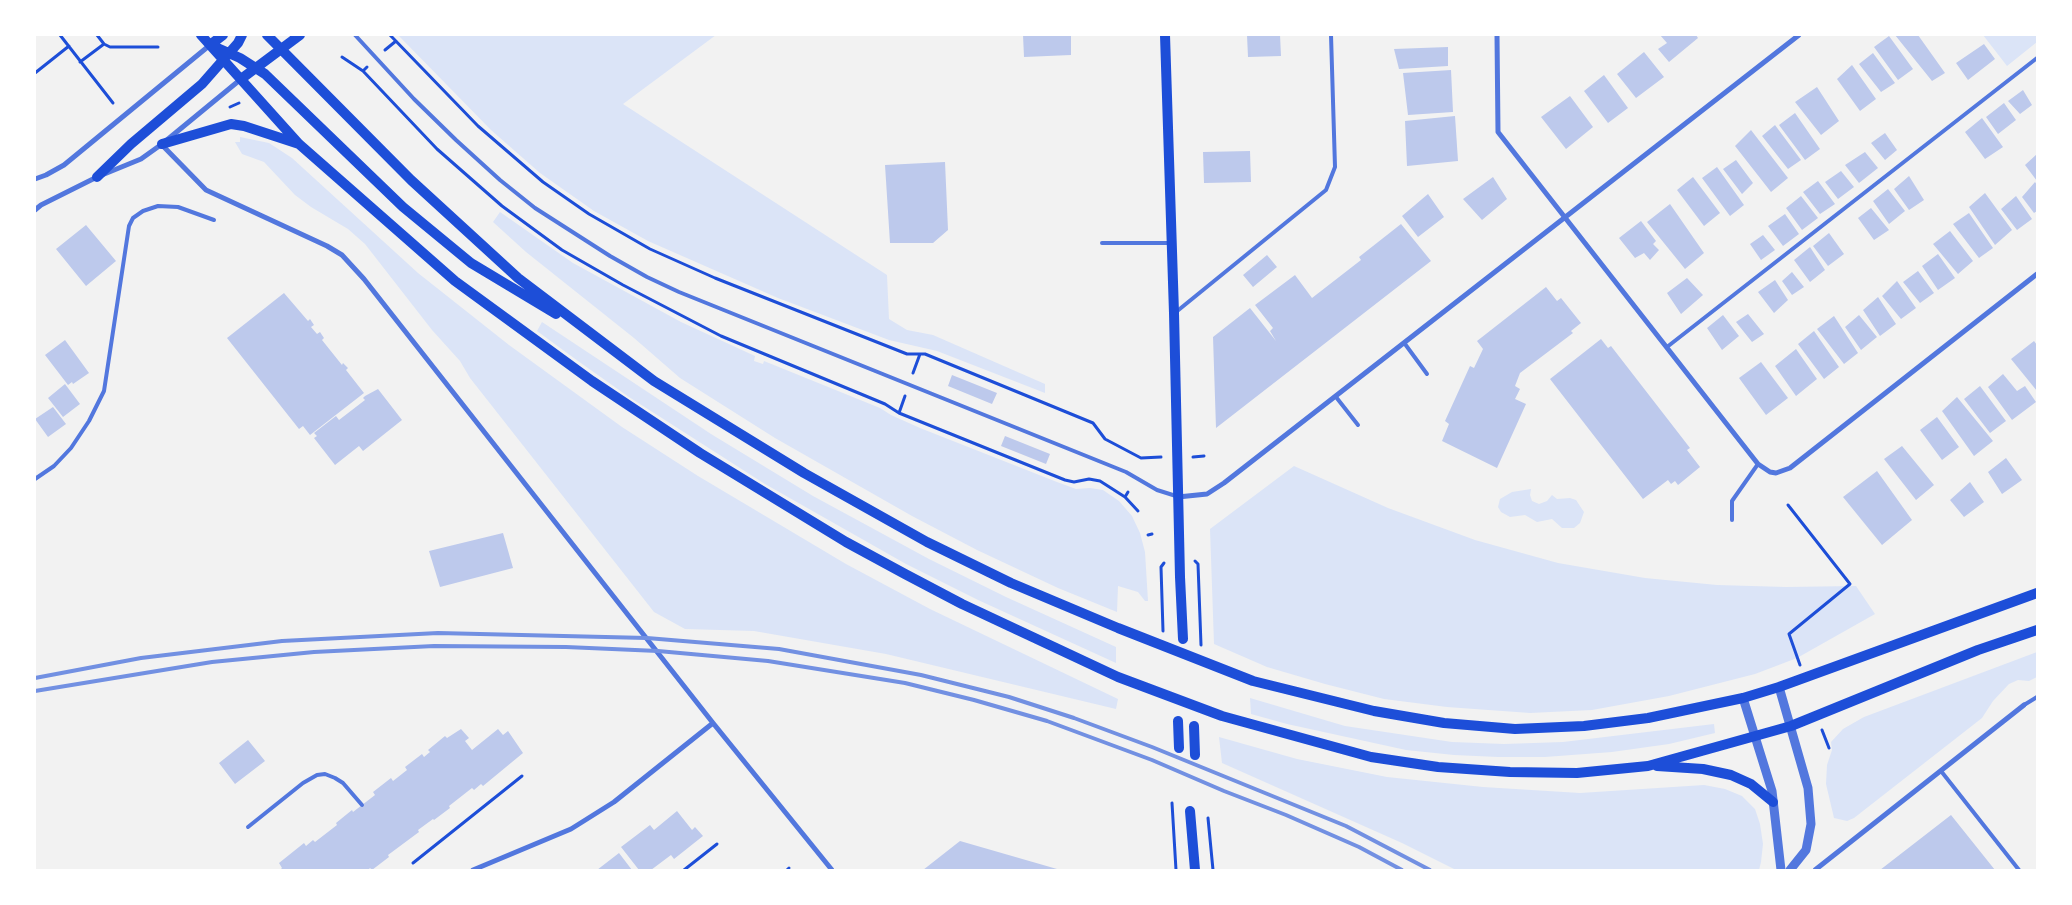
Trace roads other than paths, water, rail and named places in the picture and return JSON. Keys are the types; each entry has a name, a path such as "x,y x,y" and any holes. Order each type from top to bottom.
{"main road":[{"path":"201,35 210,45 226,57 256,68 293,100 403,207 471,262 603,344"},
{"path":"210,45 223,35"},
{"path":"98,177 131,144 198,88 226,57 242,35"},
{"path":"267,35 411,180 518,278 654,381 871,511 1011,583 1118,628 1253,681 1383,712 1444,723 1515,729 1584,726 1648,718 1743,698 1779,687 2037,593"},
{"path":"241,79 300,35"},
{"path":"1165,35 1183,639"},
{"path":"226,57 241,79 300,144 455,281 592,381 700,452 846,542 962,604 1118,677 1189,706 1254,726 1371,757 1438,767 1510,772 1577,773 1648,766 1703,769 1731,775 1751,784 1773,802"},
{"path":"162,144 231,124 244,126 300,144"},
{"path":"1648,766 1791,726 1978,650 2037,630"},
{"path":"1178,721 1179,748"},
{"path":"1194,726 1195,754"},
{"path":"1190,811 1195,870"}],"street":[{"path":"1498,35 1498,132 1758,464 1770,472 1776,473 1790,468 2037,274"},
{"path":"1178,497 1207,494 1405,344 1799,35"},
{"path":"35,178 46,175 64,165 210,45"},
{"path":"35,210 41,205 98,177 141,159 241,79"},
{"path":"162,144 206,190 218,197 302,232 342,255 364,278 713,723 832,870"},
{"path":"1779,687 1808,788 1812,824 1806,850 1790,870"},
{"path":"1743,698 1772,791 1781,870"},
{"path":"1815,870 2024,705"},
{"path":"473,870 571,828 614,802 713,723"}],"lane":[{"path":"355,35 428,113 500,180 535,208 610,256 647,277 679,292 1126,472 1157,490 1178,497"},
{"path":"1174,314 1326,190 1335,166 1331,35"},
{"path":"1667,347 2037,58"},
{"path":"35,479 54,466 71,448 89,422 104,391 129,226 133,218 143,211 158,206 178,207 214,220"},
{"path":"1102,243 1172,243"},
{"path":"1405,344 1427,374"},
{"path":"1336,396 1358,425"},
{"path":"1732,520 1732,501 1758,464"},
{"path":"2024,705 2037,697"},
{"path":"1941,771 2019,870"},
{"path":"248,827 303,783 317,775 325,774 336,778 343,783 362,805"}],"railway":[{"path":"35,678 141,658 282,641 438,633 647,638 779,649 921,675 1009,697 1074,718 1152,747 1346,826 1430,870"},
{"path":"35,691 212,662 314,652 434,646 566,647 658,651 768,661 905,683 1047,721 1152,760 1286,815 1359,847 1402,870"}]}
